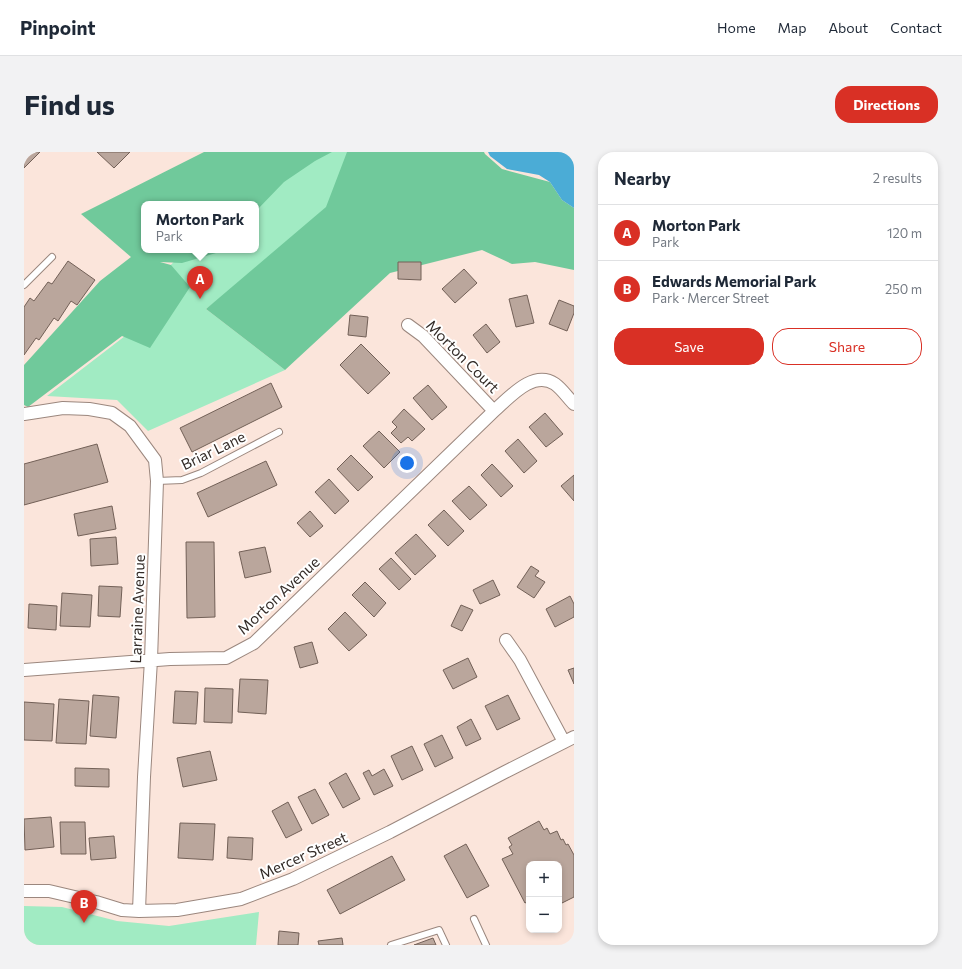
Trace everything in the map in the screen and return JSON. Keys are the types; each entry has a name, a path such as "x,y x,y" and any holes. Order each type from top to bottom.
{"street":[{"name":"Morton Court","path":"408,325 423,336 494,411"},
{"name":"Morton Avenue","path":"24,670 151,660 226,658 254,643 516,391 528,383 542,379 555,384 574,404"},
{"name":"Larraine Avenue","path":"24,414 63,408 89,409 112,413 130,426 155,460 157,481 151,660 144,776 139,911"},
{"path":"506,640 569,740"},
{"name":"Mercer Street","path":"24,891 49,891 122,910 139,911 177,910 241,899 293,879 390,832 569,740"}],"lane":[{"path":"24,285 52,257"},
{"name":"Briar Lane","path":"157,481 182,480 201,473 278,432"},
{"path":"474,919 486,945"},
{"path":"391,945 439,930 446,945"}],"green space":[{"path":"204,152 332,152 315,161 284,182 259,208 259,201 141,201 141,253 216,253 182,263 160,262 171,265 190,287 150,348 122,336 28,407 24,405 24,365 100,281 131,257 81,214"},
{"path":"318,152 356,152 376,177 206,309 285,370 148,431 117,400 47,396 125,336 155,280 185,253 259,253 259,201"},
{"path":"347,152 484,152 502,169 550,182 562,200 574,208 574,270 535,262 512,264 482,250 390,273 285,370 206,309 326,207"},
{"path":"24,906 62,907 117,921 169,926 259,912 256,945 24,945"}],"water":[{"path":"488,152 574,152 574,208 562,200 550,182 539,175 507,169 490,156"}],"building":[{"path":"24,152 40,152 24,168"},
{"path":"97,152 130,152 114,168"},
{"path":"68,261 95,280 77,305 71,301 58,321 54,318 39,340 36,338 24,355 24,307 30,298 34,301 48,282 52,284"},
{"path":"398,262 421,262 421,280 398,279"},
{"path":"464,269 477,283 455,303 442,289"},
{"path":"527,295 534,323 516,327 509,299"},
{"path":"559,300 574,306 574,313 567,331 549,324"},
{"path":"350,315 368,317 366,337 348,335"},
{"path":"486,324 500,342 487,353 473,335"},
{"path":"361,344 390,373 368,394 340,365"},
{"path":"271,383 282,407 192,452 180,428"},
{"path":"428,385 447,407 432,420 413,398"},
{"path":"404,409 425,429 412,441 408,437 401,443 391,433 397,427 392,422"},
{"path":"545,413 563,434 546,447 529,427"},
{"path":"379,431 400,452 384,468 363,446"},
{"path":"518,439 537,461 524,473 505,451"},
{"path":"97,444 108,482 24,505 24,464"},
{"path":"351,455 373,477 358,491 337,469"},
{"path":"266,461 277,485 208,517 197,493"},
{"path":"492,464 513,486 501,497 481,475"},
{"path":"574,475 574,501 561,486"},
{"path":"329,479 349,501 335,514 315,492"},
{"path":"469,486 487,505 470,520 452,501"},
{"path":"112,506 116,529 78,536 74,514"},
{"path":"444,510 464,531 448,546 428,525"},
{"path":"310,511 323,526 310,537 297,523"},
{"path":"416,534 436,556 415,575 395,553"},
{"path":"116,537 118,564 91,566 90,539"},
{"path":"186,542 214,542 215,617 187,618"},
{"path":"265,547 271,572 245,578 239,552"},
{"path":"391,558 411,579 399,590 379,569"},
{"path":"531,566 539,571 535,576 545,582 534,598 517,587"},
{"path":"493,580 500,595 480,604 473,590"},
{"path":"365,582 386,603 374,617 352,595"},
{"path":"99,586 122,587 120,617 98,616"},
{"path":"62,593 92,595 90,627 60,626"},
{"path":"570,596 574,604 574,617 555,627 546,609"},
{"path":"29,604 57,606 56,630 28,628"},
{"path":"461,605 473,610 462,631 451,626"},
{"path":"345,612 367,635 349,651 328,629"},
{"path":"312,642 318,663 300,668 294,647"},
{"path":"468,658 477,677 453,689 443,670"},
{"path":"574,668 574,684 568,670"},
{"path":"240,679 268,680 266,714 238,712"},
{"path":"205,688 233,689 232,723 204,722"},
{"path":"175,691 198,692 196,724 173,723"},
{"path":"93,695 119,697 116,738 90,736"},
{"path":"508,695 520,719 497,730 485,706"},
{"path":"59,699 89,701 86,744 56,743"},
{"path":"24,702 54,704 52,741 24,740"},
{"path":"471,719 481,739 466,746 457,727"},
{"path":"442,735 453,758 435,767 424,744"},
{"path":"412,746 423,770 402,780 391,756"},
{"path":"210,751 217,780 183,787 177,758"},
{"path":"75,768 109,769 109,787 75,786"},
{"path":"384,769 393,786 374,795 363,773 369,770 372,776"},
{"path":"346,773 360,799 343,808 329,783"},
{"path":"315,789 329,815 312,824 298,797"},
{"path":"288,802 302,830 286,838 272,811"},
{"path":"51,817 54,847 25,850 24,819"},
{"path":"539,821 544,830 547,828 550,834 557,831 561,840 563,839 566,845 568,844 574,855 574,897 562,903 562,861 526,861 525,903 502,859 513,854 509,847 512,845 508,838"},
{"path":"60,822 85,822 86,854 61,854"},
{"path":"180,823 215,824 213,860 178,858"},
{"path":"114,836 116,858 91,860 89,838"},
{"path":"228,837 253,838 252,860 227,858"},
{"path":"466,844 489,886 467,898 444,856"},
{"path":"392,856 405,880 340,914 327,890"},
{"path":"279,931 299,933 298,945 278,945"},
{"path":"342,938 343,945 319,945 318,941"},
{"path":"433,938 436,945 414,945"}],"place":[{"name":"Morton Park","path":"200,299"},
{"name":"Edwards Memorial Park","path":"84,923"}]}
